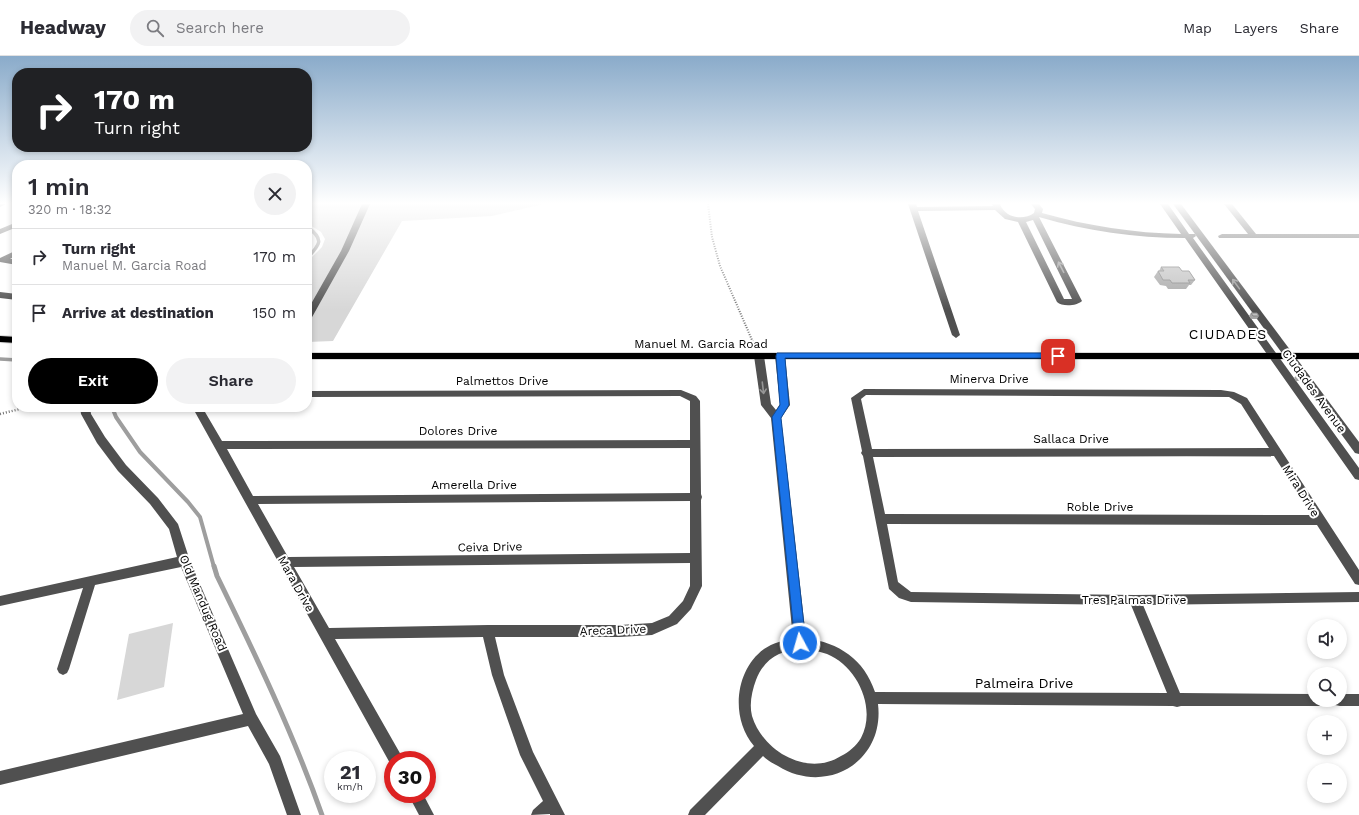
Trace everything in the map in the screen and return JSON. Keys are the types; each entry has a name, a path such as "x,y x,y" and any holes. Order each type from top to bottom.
{"main road":[{"path":"0,339 12,340"},
{"name":"Manuel M. Garcia Road","path":"312,356 1359,356"}],"street":[{"path":"312,310 349,239"},
{"path":"923,239 956,335"},
{"path":"1030,239 1061,302 1078,301 1048,239"},
{"name":"Ciudades Avenue","path":"1189,239 1356,472"},
{"name":"Ciudades Avenue","path":"1204,239 1359,450"},
{"path":"1,260 12,254"},
{"path":"1,260 12,261"},
{"path":"0,295 12,296"},
{"path":"759,356 766,405 776,417 800,643"},
{"path":"776,417 785,405 780,356"},
{"name":"Minerva Drive","path":"866,453 855,400 857,396 864,392 1197,392 1231,394 1244,401"},
{"name":"Palmettos Drive","path":"312,394 681,394 693,398 695,401"},
{"name":"Areca Drive","path":"324,634 488,631 620,631 652,628 673,620 687,604 696,586 697,497 695,401"},
{"name":"Mira Drive","path":"1244,401 1319,520 1359,580"},
{"name":"Old Mandug Road","path":"86,412 101,440 122,468 158,506 174,528 184,561 251,719 275,761 294,815"},
{"name":"Mara Drive","path":"200,412 251,500 324,634 391,751"},
{"name":"Dolores Drive","path":"220,445 696,444"},
{"name":"Sallaca Drive","path":"866,453 1276,452"},
{"path":"866,453 881,519"},
{"name":"Amerella Drive","path":"251,500 697,497"},
{"name":"Roble Drive","path":"881,519 1319,520"},
{"name":"Tres Palmas Drive","path":"881,519 893,585 903,594 911,597 1135,600 1358,597"},
{"name":"Ceiva Drive","path":"284,562 697,558"},
{"path":"0,601 184,561"},
{"path":"63,669 91,581"},
{"path":"1135,600 1177,700"},
{"path":"488,631 498,675 527,755 555,809 538,815"},
{"path":"800,643 819,645 836,653 852,665 864,680 872,698 874,717 870,734 862,750 849,762 832,770 813,772 794,769 776,760 762,747 748,725 744,701 748,678 760,660 778,648 800,643"},
{"name":"Palmeira Drive","path":"872,698 1307,700"},
{"path":"1347,700 1359,700"},
{"path":"0,778 251,719"},
{"path":"695,815 762,747"},
{"path":"420,803 427,815"}],"path":[{"path":"713,239 720,266 759,356"},
{"path":"0,414 12,411"}],"shaded area":[{"path":"325,239 391,239 333,341 312,342 312,257 322,247"},
{"path":"173,623 164,687 117,700 129,634"}],"building":[{"path":"1161,267 1179,267 1182,271 1189,271 1195,280 1188,280 1190,283 1172,283 1170,280 1163,280 1158,271 1164,271"},
{"path":"1251,313 1257,313 1259,316 1253,316"},
{"path":"1297,375 1302,375 1305,378 1299,378"}],"waterway":[{"path":"312,252 319,242 318,239"},
{"path":"0,359 12,360"},
{"path":"114,412 140,452 188,502 200,517 214,567"},
{"path":"214,566 217,576 286,724 322,815"}],"district":[{"name":"CIUDADES","path":"1228,334"}],"route":[{"path":"800,643 776,417 785,405 780,356 1058,356"}]}
